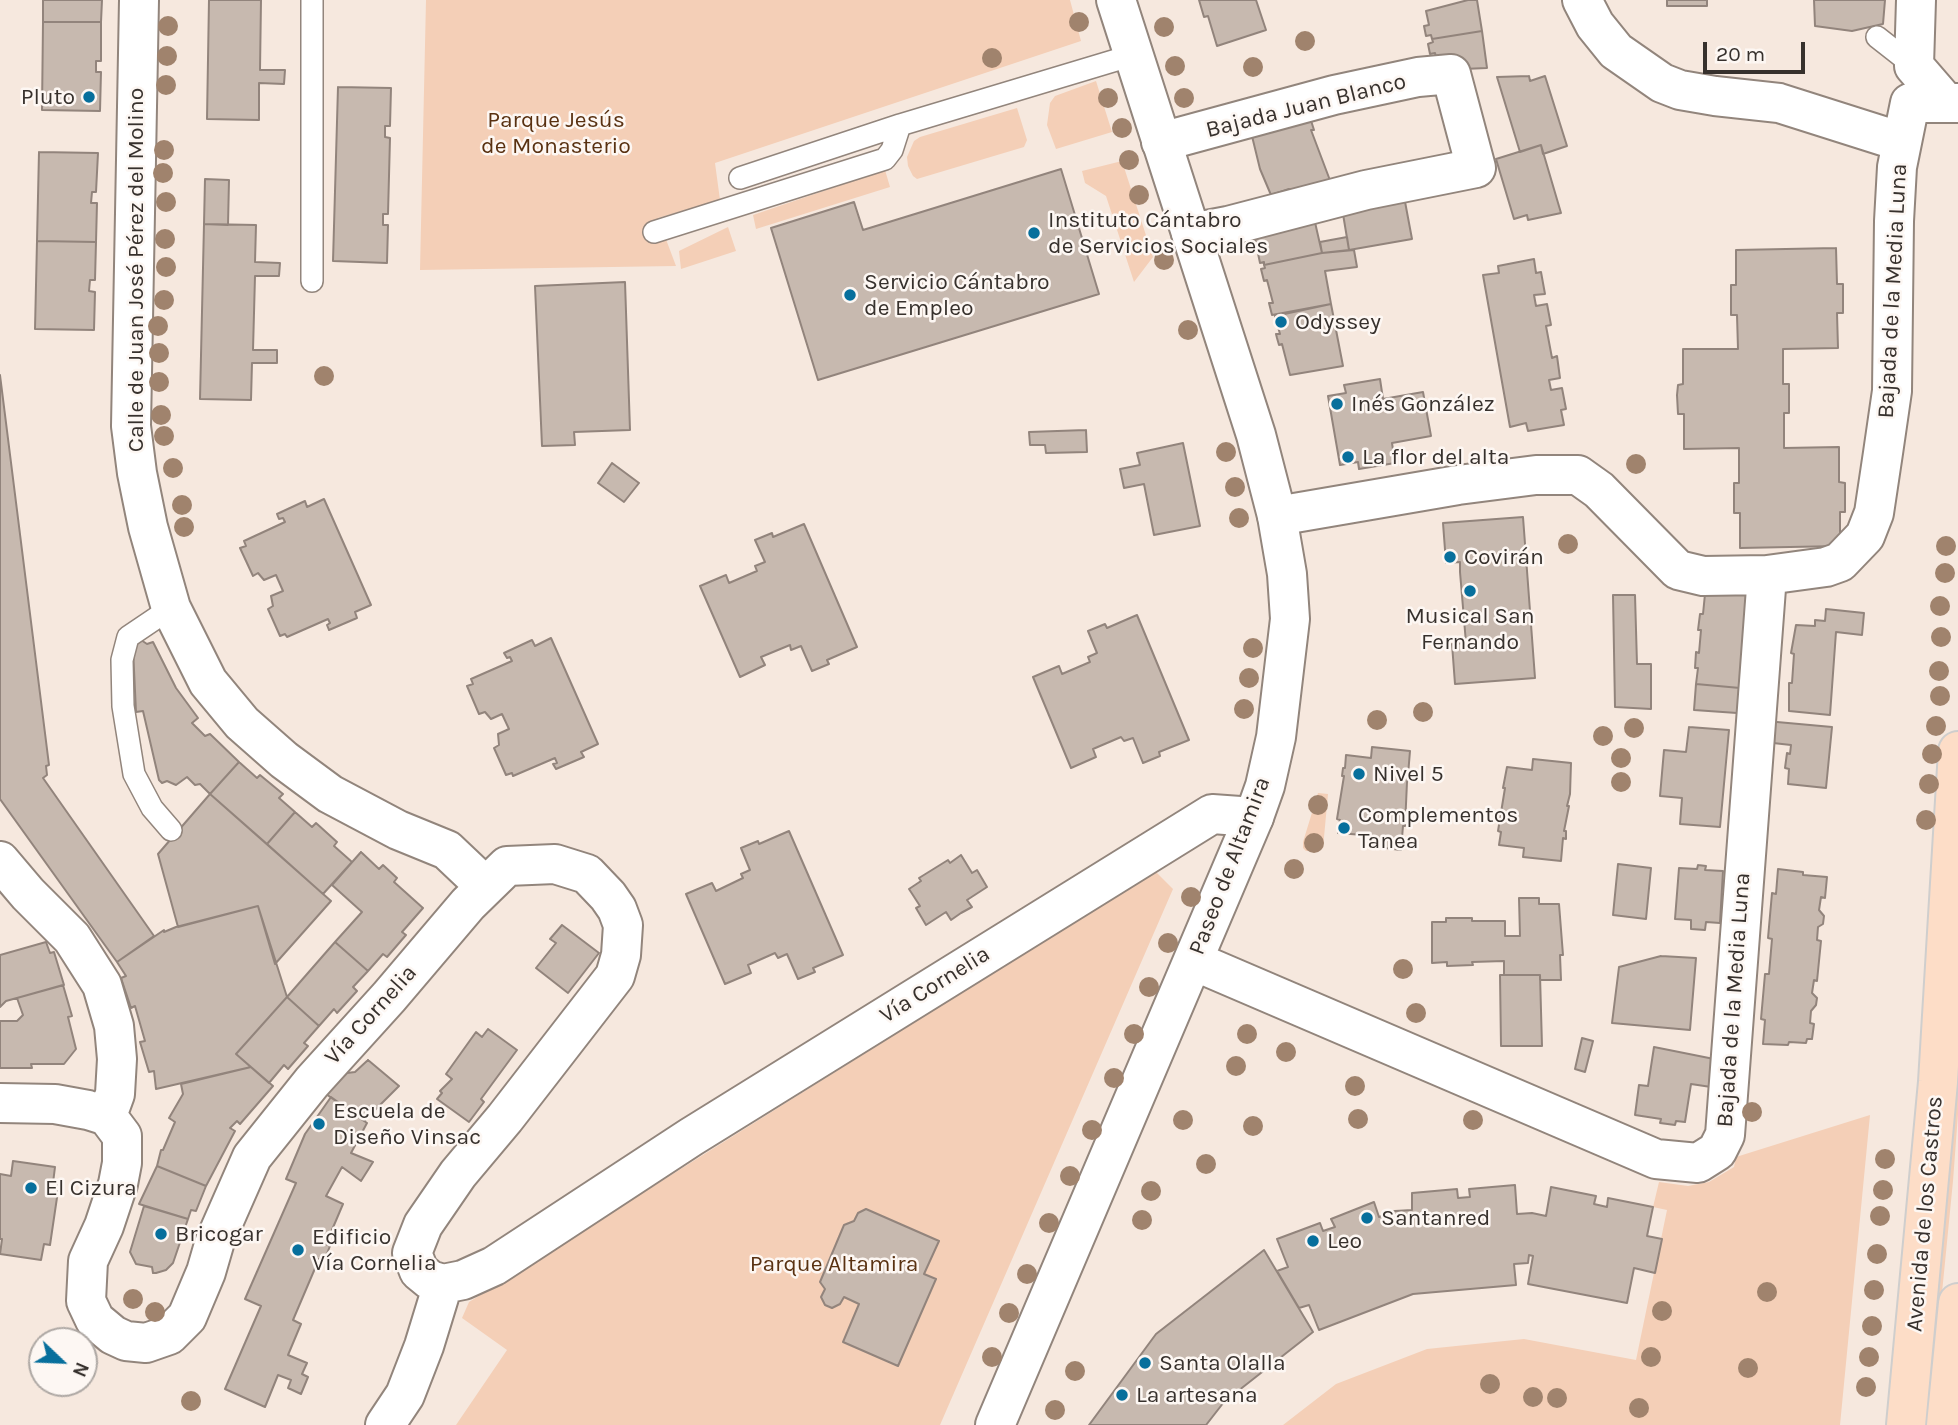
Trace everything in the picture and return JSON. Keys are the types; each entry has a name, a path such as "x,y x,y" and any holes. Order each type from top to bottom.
{"main road":[{"name":"Avenida de los Castros","path":"1906,1425 1938,1082 1958,751"},
{"name":"Avenida de los Castros","path":"1946,1425 1958,1303"}],"street":[{"name":"Calle de Juan José Pérez del Molino","path":"139,0 131,426 136,473 171,608 208,682 242,723 284,760 330,794 398,830 447,850 485,886"},
{"name":"Paseo de Altamira","path":"995,1425 1254,817 1265,786 1276,737 1290,619 1287,574 1277,516 1245,397 1116,0"},
{"path":"1583,0 1595,25 1616,51 1662,83 1680,90 1715,96 1779,103 1902,142"},
{"path":"1916,0 1932,94"},
{"name":"Bajada Juan Blanco","path":"1161,142 1334,95 1451,74 1476,168 1366,190 1191,233"},
{"name":"Bajada de la Media Luna","path":"1277,516 1458,485 1536,475 1578,475 1599,490 1678,570 1703,576 1767,575 1826,567 1840,562 1865,536 1874,513 1892,391 1897,167 1902,142 1932,94"},
{"name":"Bajada de la Media Luna","path":"1194,961 1657,1158 1698,1163 1717,1151 1725,1135 1767,575"},
{"name":"Vía Cornelia","path":"107,1116 122,1136 122,1163 104,1226 88,1261 86,1301 95,1320 113,1335 126,1341 146,1343 169,1335 187,1317 206,1272 215,1241 252,1157 312,1082 485,886 507,866 555,864 587,874 608,896 623,925 615,976 514,1108 458,1174 423,1225 412,1253 419,1271 430,1280 443,1284 463,1280 494,1266 691,1137 1212,814 1254,817"},
{"path":"0,861 72,939 102,985 114,1026 117,1059 115,1094 107,1116 55,1104 0,1103"},
{"path":"385,1425 405,1395 428,1336 443,1284"}],"lane":[{"path":"312,0 312,281"},
{"path":"1877,37 1932,94"},
{"path":"740,178 900,125 1133,55"},
{"path":"654,232 885,159 900,125"},
{"path":"171,608 128,637 122,660 122,706 134,774 152,808 171,830"}],"green space":[{"name":"Parque Jesús de Monasterio","path":"426,0 1070,0 1081,41 715,163 720,200 658,218 676,266 420,270"},
{"path":"1096,81 1112,132 1056,149 1047,125 1050,103 1055,96"},
{"path":"1017,108 1027,140 1024,147 917,179 913,176 907,157 914,141 920,137"},
{"path":"1122,161 1153,257 1134,282 1106,196 1085,183 1082,171"},
{"path":"885,170 890,187 756,229 753,215"},
{"path":"728,227 736,251 681,269 679,251"},
{"path":"1318,793 1328,794 1323,848 1306,851 1303,842"},
{"name":"Parque Altamira","path":"1155,871 1173,889 940,1425 456,1425 507,1350 462,1318 469,1302"},
{"path":"1958,1016 1958,1114 1953,1181 1929,1425 1922,1425"},
{"path":"1870,1115 1840,1425 1283,1425 1336,1384 1427,1349 1524,1339 1636,1360 1667,1210 1653,1207 1659,1182 1688,1186 1709,1182 1734,1167 1736,1157"}],"building":[{"path":"43,0 102,0 101,22 43,22"},
{"path":"209,0 261,0 260,70 285,70 284,84 259,83 259,120 207,119"},
{"path":"1199,0 1256,0 1266,30 1217,46 1208,16 1204,17"},
{"path":"1477,0 1482,31 1432,39 1431,35 1426,36 1424,26 1429,25 1426,11"},
{"path":"1667,0 1707,0 1707,6 1667,6"},
{"path":"1814,0 1885,0 1883,24 1852,31 1815,26"},
{"path":"43,22 101,22 101,61 96,61 96,72 101,72 100,111 42,110"},
{"path":"1482,31 1487,68 1439,70 1435,53 1430,54 1428,44 1433,42 1432,39"},
{"path":"1529,76 1530,81 1545,76 1567,146 1543,154 1541,145 1520,152 1497,77"},
{"path":"338,87 391,88 390,126 385,126 385,137 390,138 388,214 383,214 383,225 388,225 387,263 333,261"},
{"path":"1307,108 1314,130 1311,130 1331,183 1291,195 1289,189 1271,195 1260,169 1251,132"},
{"path":"1541,145 1561,213 1528,220 1527,215 1514,219 1496,159"},
{"path":"39,152 98,153 96,192 92,192 91,203 97,203 96,242 37,241"},
{"path":"1061,169 1099,294 818,380 771,228 854,202 863,230"},
{"path":"205,179 229,180 228,225 204,224"},
{"path":"1403,191 1412,239 1349,250 1341,202"},
{"path":"1314,218 1322,253 1264,265 1264,262 1260,263 1254,234"},
{"path":"204,224 256,225 255,262 280,263 279,276 255,276 253,350 277,350 277,363 252,363 251,400 200,399"},
{"path":"1347,237 1349,250 1322,253 1320,242"},
{"path":"37,241 96,242 95,280 90,280 89,291 95,292 94,330 35,329"},
{"path":"1836,248 1837,284 1843,284 1843,313 1837,313 1838,348 1783,349 1783,384 1789,384 1789,413 1784,413 1784,448 1839,447 1839,482 1845,483 1845,512 1840,512 1840,546 1740,548 1740,513 1734,513 1734,483 1739,483 1739,448 1684,449 1684,414 1678,414 1677,395 1678,385 1683,384 1683,349 1738,349 1737,315 1731,315 1731,285 1736,285 1736,250"},
{"path":"1354,250 1357,267 1325,271 1331,304 1272,315 1269,303 1273,303 1261,269 1265,268 1264,265 1322,253"},
{"path":"1534,259 1536,273 1541,272 1545,294 1534,295 1536,306 1547,304 1551,325 1546,326 1552,358 1557,356 1560,378 1549,380 1551,390 1562,388 1566,409 1561,410 1564,425 1528,431 1526,423 1510,427 1483,275 1499,273 1498,266"},
{"path":"625,282 630,430 574,432 575,445 542,446 535,286"},
{"path":"1331,304 1343,366 1290,375 1282,344 1279,345 1277,338 1276,334 1280,334 1275,316"},
{"path":"0,375 49,765 46,766 47,775 43,778 154,936 117,962 0,799"},
{"path":"1380,379 1383,399 1423,392 1431,436 1392,443 1395,463 1359,469 1358,462 1340,465 1328,396 1346,393 1344,385"},
{"path":"1086,430 1087,452 1046,453 1045,445 1030,445 1029,432"},
{"path":"1183,443 1200,526 1154,535 1144,484 1124,488 1120,469 1140,465 1137,453"},
{"path":"612,463 639,483 624,502 598,483"},
{"path":"324,499 371,605 355,612 357,618 329,630 328,619 287,637 285,634 280,636 268,609 273,606 271,596 283,591 276,575 264,580 258,573 253,576 240,548 246,546 244,541 285,522 283,518 279,519 277,514 305,501 307,507"},
{"path":"1523,517 1535,678 1455,684 1452,644 1466,643 1460,562 1446,563 1443,523"},
{"path":"804,524 857,647 827,660 829,664 812,671 801,646 791,650 790,645 761,657 765,665 740,677 700,586 726,575 729,583 757,571 755,566 765,562 755,540 772,533 773,537"},
{"path":"1749,591 1740,688 1696,684 1696,652 1699,653 1701,630 1698,630 1705,594"},
{"path":"1613,595 1635,595 1637,664 1651,664 1651,709 1615,707"},
{"path":"1826,609 1864,613 1862,635 1836,632 1830,715 1789,711 1789,683 1792,683 1794,654 1791,653 1796,625 1815,626 1815,620 1825,621"},
{"path":"1137,615 1189,740 1159,752 1160,756 1143,763 1133,738 1124,741 1121,737 1093,749 1096,757 1071,768 1033,677 1059,666 1062,674 1090,662 1088,657 1097,653 1088,631 1105,624 1107,628"},
{"path":"551,638 598,744 581,752 584,757 556,769 553,764 557,763 555,758 513,776 512,773 506,775 494,748 499,745 498,734 509,729 502,714 491,719 485,712 479,714 467,686 473,684 471,679 512,661 504,653 532,640 535,646"},
{"path":"141,640 147,644 153,642 176,688 198,718 192,723 205,736 210,734 239,762 210,794 187,777 176,785 159,780 143,711 136,712 133,649 136,642"},
{"path":"1696,684 1740,688 1737,713 1694,710"},
{"path":"1766,721 1832,727 1826,788 1788,784 1789,769 1785,768 1791,745 1764,742"},
{"path":"1689,727 1729,730 1720,827 1680,824 1682,798 1660,796 1664,750 1686,752"},
{"path":"1372,747 1410,751 1410,775 1407,782 1401,850 1362,845 1363,835 1338,833 1340,820 1337,819 1346,755 1371,758"},
{"path":"1533,759 1571,763 1569,806 1564,831 1566,839 1563,838 1561,861 1523,857 1524,848 1499,845 1501,832 1498,831 1507,767 1532,770"},
{"path":"239,762 257,778 260,775 283,794 279,798 295,812 267,844 210,794"},
{"path":"210,794 331,901 275,964 258,906 178,927 158,854"},
{"path":"295,812 312,827 316,823 337,842 334,846 352,862 323,894 267,844"},
{"path":"789,831 843,955 813,968 815,972 798,979 787,954 778,958 775,953 748,965 751,973 725,984 686,894 712,883 716,891 743,878 741,874 750,870 741,848 758,841 759,844"},
{"path":"361,852 379,869 383,865 397,878 394,882 423,908 402,932 406,935 387,957 383,954 368,971 335,942 362,912 332,885"},
{"path":"961,855 972,873 977,870 987,887 967,900 972,907 951,920 946,912 926,925 916,908 920,906 909,889 921,881 919,878"},
{"path":"1618,864 1651,868 1646,919 1613,915"},
{"path":"1698,865 1706,866 1705,870 1723,871 1720,923 1706,922 1705,930 1691,929 1691,920 1675,919 1679,868 1697,869"},
{"path":"1778,869 1827,877 1825,898 1821,897 1819,910 1824,916 1823,924 1818,927 1817,940 1821,941 1817,981 1814,980 1812,993 1817,998 1811,1011 1810,1023 1814,1024 1812,1039 1807,1039 1806,1043 1789,1042 1788,1045 1763,1044 1765,1020 1761,1019 1765,974 1769,974 1772,939 1768,938 1772,893 1776,894"},
{"path":"1519,898 1539,898 1539,904 1559,904 1563,955 1560,955 1561,980 1540,980 1540,975 1504,975 1504,961 1447,966 1447,962 1432,963 1432,922 1446,922 1446,918 1505,921 1505,936 1520,936"},
{"path":"258,906 287,997 236,1054 251,1067 156,1089 154,1071 149,1072 140,1042 145,1041 135,1006 131,1008 121,978 126,976 117,962 164,930"},
{"path":"562,925 599,953 568,993 536,968 556,943 550,939"},
{"path":"46,942 50,953 54,952 64,985 6,1001 0,1007 0,955"},
{"path":"335,942 368,971 353,987 357,991 337,1013 334,1009 319,1026 287,997"},
{"path":"1661,956 1696,958 1690,1030 1612,1023 1619,967"},
{"path":"1500,975 1540,975 1542,1046 1501,1046"},
{"path":"63,985 72,1016 68,1017 76,1049 64,1064 0,1068 0,1021 17,1021 23,1015 17,998"},
{"path":"287,997 319,1026 304,1043 308,1046 288,1069 284,1065 269,1083 236,1054"},
{"path":"488,1029 517,1050 481,1099 484,1102 469,1122 437,1099 442,1093 440,1091 452,1079 446,1074 476,1032 482,1037"},
{"path":"1582,1038 1593,1041 1585,1072 1575,1069"},
{"path":"1654,1047 1714,1059 1711,1087 1691,1084 1685,1122 1676,1121 1675,1125 1660,1123 1661,1119 1635,1115 1639,1085 1648,1086"},
{"path":"368,1060 399,1086 364,1121 326,1094 347,1073 355,1072"},
{"path":"251,1067 273,1086 240,1124 237,1121 230,1128 235,1131 206,1186 157,1166 161,1150 175,1122 169,1118 183,1094 181,1084"},
{"name":"Edificio Vía Cornelia","path":"331,1097 367,1123 351,1153 373,1162 361,1181 342,1167 326,1196 343,1204 326,1244 330,1246 324,1261 319,1259 293,1320 301,1324 288,1355 307,1363 302,1374 308,1377 301,1394 288,1388 291,1380 278,1375 265,1407 225,1389 261,1306 245,1299 296,1183 286,1179 305,1134"},
{"path":"13,1161 55,1167 53,1183 59,1184 50,1245 44,1244 41,1260 0,1254 0,1174 11,1176"},
{"path":"157,1166 206,1186 196,1211 191,1210 188,1219 139,1204"},
{"path":"1515,1185 1517,1214 1546,1216 1551,1187 1596,1196 1594,1204 1607,1207 1608,1198 1653,1207 1647,1236 1662,1239 1655,1273 1634,1268 1627,1303 1528,1284 1533,1256 1529,1255 1528,1263 1514,1264 1516,1285 1413,1294 1319,1330 1309,1305 1299,1308 1277,1271 1288,1267 1277,1239 1320,1223 1323,1231 1335,1227 1331,1219 1374,1202 1379,1217 1395,1211 1412,1210 1412,1193 1457,1189 1458,1198 1470,1197 1469,1189"},
{"path":"144,1206 188,1219 173,1263 166,1270 156,1273 153,1273 152,1267 136,1264 130,1252"},
{"path":"866,1209 939,1241 924,1274 936,1279 898,1366 843,1342 859,1304 844,1297 840,1304 832,1308 825,1305 821,1297 825,1289 820,1282 844,1225 854,1221 858,1213"},
{"path":"1264,1250 1313,1332 1224,1402 1206,1425 1089,1425 1156,1334"}],"place":[{"name":"Pluto","path":"89,97"},
{"name":"Instituto Cántabro de Servicios Sociales","path":"1034,233"},
{"name":"Servicio Cántabro de Empleo","path":"850,295"},
{"name":"Odyssey","path":"1281,322"},
{"name":"Inés González","path":"1337,404"},
{"name":"La flor del alta","path":"1348,457"},
{"name":"Covirán","path":"1450,557"},
{"name":"Musical San Fernando","path":"1470,591"},
{"name":"Nivel 5","path":"1359,774"},
{"name":"Complementos Tanea","path":"1344,828"},
{"name":"Escuela de Diseño Vinsac","path":"319,1124"},
{"name":"El Cizura","path":"31,1188"},
{"name":"Santanred","path":"1367,1218"},
{"name":"Bricogar","path":"161,1234"},
{"name":"Leo","path":"1313,1241"},
{"name":"Edificio Vía Cornelia","path":"298,1250"},
{"name":"Santa Olalla","path":"1145,1363"},
{"name":"La artesana","path":"1122,1395"}]}
